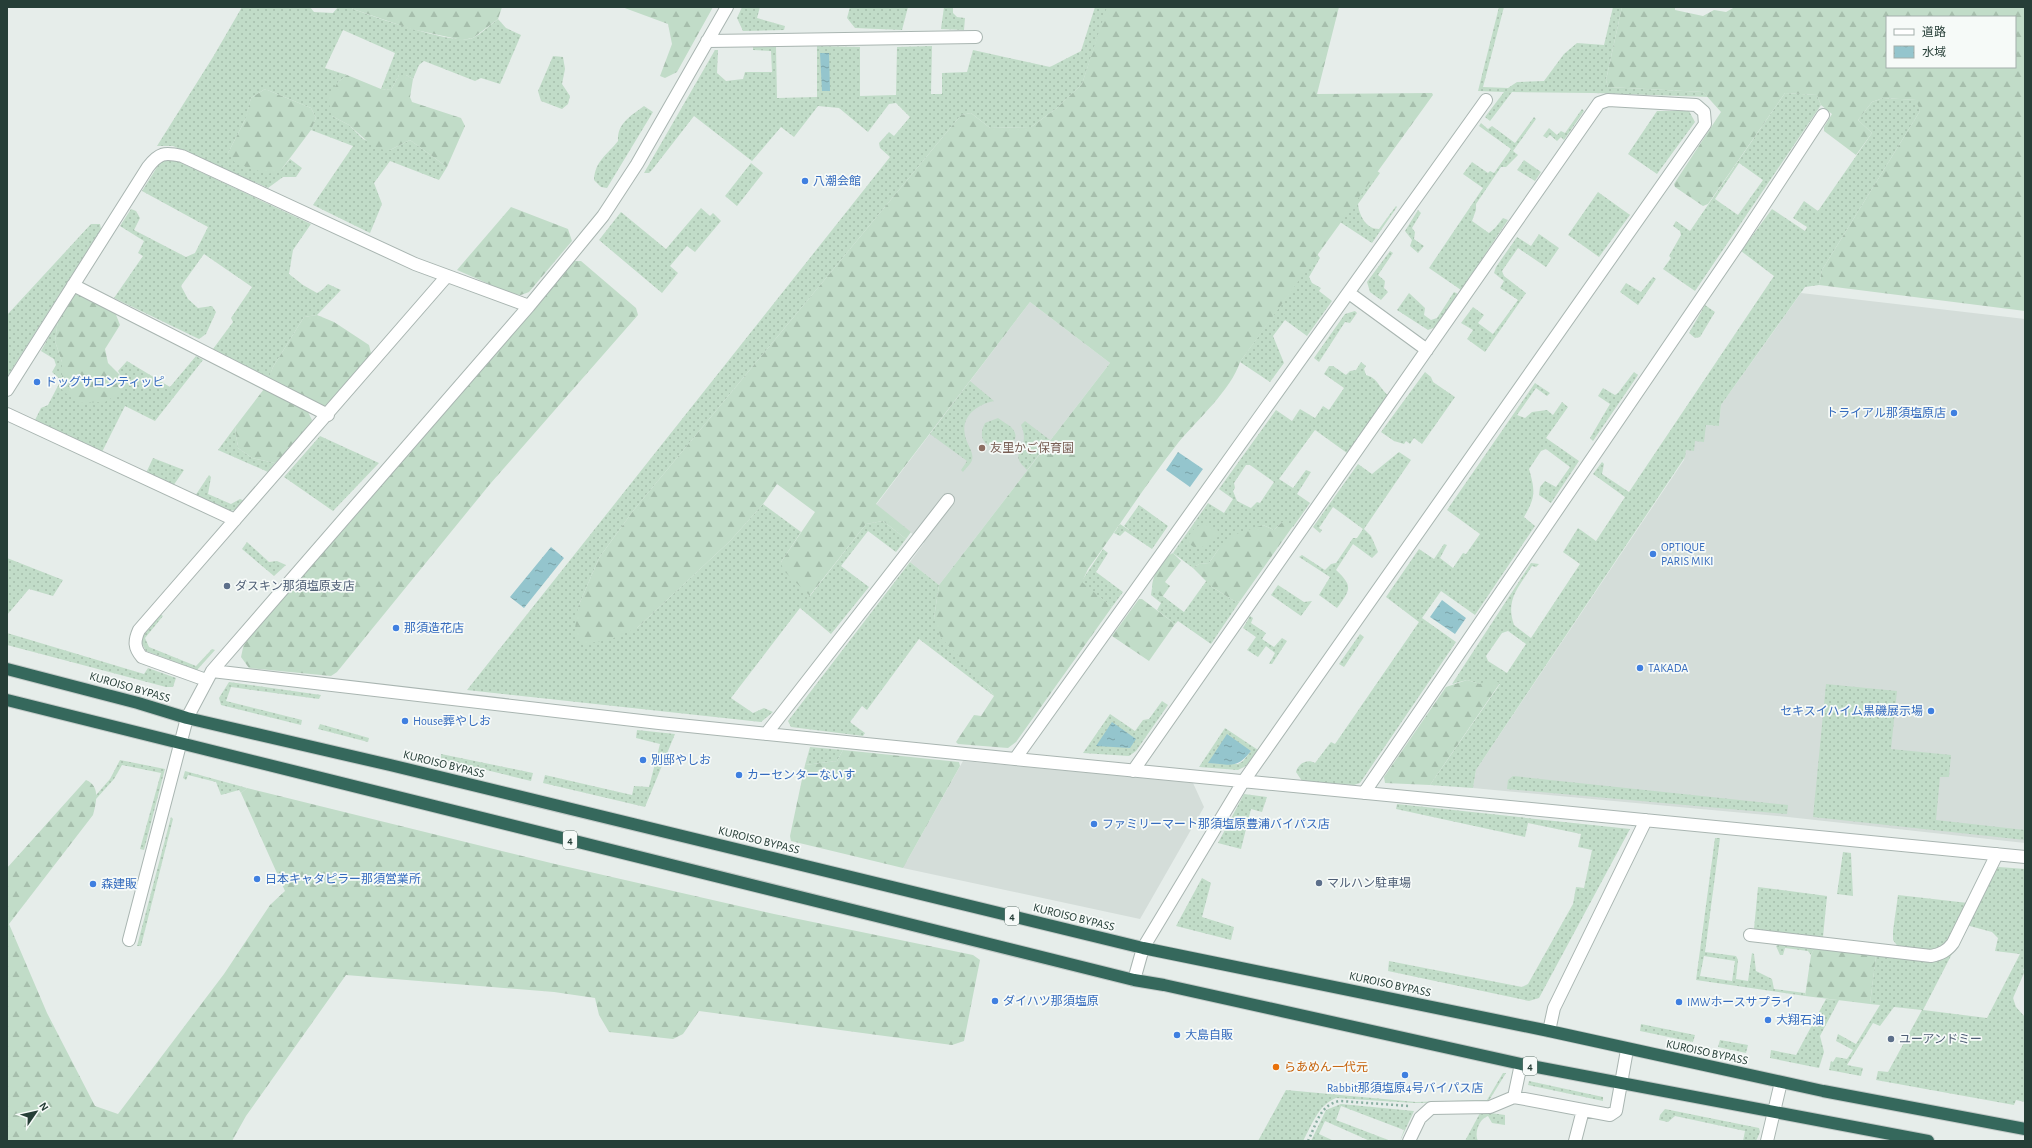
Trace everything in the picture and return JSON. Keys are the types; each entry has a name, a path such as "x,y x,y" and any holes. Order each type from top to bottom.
{"highway":[{"name":"KUROISO BYPASS","path":"7,669 138,703 187,718 390,765 1143,948 1549,1031 1627,1050 1782,1082 2025,1128"},
{"name":"4","path":"7,700 1134,980 1164,985 1521,1064 1928,1141"}],"street":[{"path":"129,940 179,743 187,718 209,676 528,306 603,216 637,164 727,7"},
{"path":"707,41 976,37"},
{"path":"1015,759 1486,100"},
{"path":"1133,771 1599,103 1608,100 1696,105 1704,112 1705,124 1243,782 1143,948 1134,980"},
{"path":"1364,793 1739,243 1823,116"},
{"path":"7,390 148,167 156,157 168,153 182,156 415,264 528,306"},
{"path":"447,276 139,630 134,641 137,652 142,658 209,676 1243,782 2025,857"},
{"path":"73,285 328,414"},
{"path":"1349,293 1427,350"},
{"path":"7,414 235,520"},
{"path":"766,734 948,500"},
{"path":"1549,1031 1554,1008 1646,820"},
{"path":"1750,935 1931,956 1941,954 1953,943 1997,854"},
{"path":"1410,1141 1420,1118 1431,1108 1490,1107 1514,1098 1610,1115 1616,1111 1627,1050"},
{"path":"1514,1098 1521,1064"},
{"path":"1767,1141 1782,1082"},
{"path":"1575,1141 1583,1110"}],"path":[{"path":"1308,1141 1322,1112 1326,1106 1332,1103 1340,1102 1431,1108"}],"shaded area":[{"path":"1801,293 2025,319 2025,843 1788,817 1473,788 1476,770 1684,460 1686,449 1695,441 1706,425 1719,426 1721,405"},
{"name":"友里かご保育園","path":"1030,302 1110,363 939,585 910,562 924,543 876,505"},
{"path":"963,761 1193,783 1204,807 1140,919 903,868"}],"green space":[{"path":"242,7 310,7 314,12 333,13 338,7 351,7 414,30 450,38 464,39 473,38 498,19 506,28 521,35 500,84 481,78 475,81 424,61 419,65 413,79 406,75 399,75 391,90 381,89 395,53 343,30 325,68 347,75 338,82 332,116 349,125 363,139 390,150 410,140 447,167 439,180 390,161 374,183 382,204 370,233 313,205 353,146 311,130 316,118 311,108 265,89 251,98 246,118 228,153 281,170 290,159 302,168 296,177 283,177 268,188 173,146 157,146 213,57"},
{"path":"351,7 502,7 498,19 473,38 462,40 411,29"},
{"path":"622,7 713,7 677,72 665,78 660,76 672,44 668,24"},
{"path":"742,7 760,7 757,18 785,26 784,30 743,31 737,18"},
{"path":"850,7 908,7 902,30 855,28 847,18"},
{"path":"944,7 953,7 953,13 957,17 965,18 964,30 941,29"},
{"path":"1095,7 1107,7 1107,9 1082,84 1057,108 1031,127 990,128 971,113 961,115 633,511 599,558 578,607 637,628 730,541 763,504 801,532 781,562 810,596 866,524 883,521 906,539 896,552 868,531 841,566 869,587 831,634 800,608 731,698 753,713 764,708 773,712 761,722 467,690 890,157 880,148 879,143 889,132 894,136 910,117 896,103 889,104 868,132 839,108 818,106 794,137 781,127 752,161 694,116 652,170 649,173 644,173 715,50 718,50 717,73 726,81 743,79 745,72 772,72 771,51 753,50 753,46 776,47 777,98 817,97 817,46 860,47 860,96 896,95 897,47 932,46 931,94 942,94 942,73 967,72 973,50 1050,67 1081,51"},
{"path":"1107,7 1339,7 1317,94 1432,93 1433,95 1240,362 1236,373 1229,383 1213,404 1178,443 1088,569 1082,582 1112,607 1016,742 1008,748 958,744 956,742 974,715 981,716 994,696 988,686 941,638 934,618 939,585 1110,363 1030,302 876,504 911,532 906,539 883,521 866,524 810,596 783,570 781,562 815,512 777,484 763,504 730,541 637,628 609,640 583,644 574,636 578,607 599,558 633,511 961,115 971,113 990,128 1031,127 1057,108 1082,84"},
{"path":"1499,7 1504,7 1483,87 1508,88 1517,82 1544,81 1564,54 1577,43 1604,45 1613,7 1622,7 1606,80 1608,87 1703,92 1708,97 1512,92 1490,121 1485,117 1504,92 1478,91"},
{"path":"1622,7 1675,7 1675,10 1703,16 1714,10 1726,12 1735,7 2025,7 2025,311 1819,285 1822,270 1920,111 1916,100 1883,98 1872,102 1858,120 1872,133 1856,155 1824,131 1824,127 1832,114 1821,105 1817,95 1785,93 1708,204 1703,206 1675,187 1674,184 1721,112 1703,92 1608,87 1606,80"},
{"path":"553,56 563,57 565,69 562,84 570,96 568,104 562,109 541,101 538,91"},
{"path":"347,75 381,89 391,90 399,75 406,75 413,79 410,97 412,102 461,118 465,126 447,167 410,140 390,150 376,149 349,125 332,116 328,99 338,82"},
{"path":"265,89 311,108 316,118 311,130 281,170 268,174 235,163 228,153 245,120 251,98"},
{"path":"1785,93 1817,95 1821,105 1695,291 1663,269 1671,258 1669,256 1681,235 1680,231 1673,226 1676,221 1690,231","holes":["1739,163 1763,180 1738,215 1715,199"]},
{"path":"1883,98 1917,100 1920,111 1822,270 1819,285 1805,287 1721,405 1719,426 1706,425 1704,442 1695,441 1694,451 1686,450 1685,457 1476,770 1473,788 1430,785 1500,684 1480,684 1467,680 1452,684 1531,563 1539,564 1536,567 1532,566 1518,587 1512,600 1511,608 1514,625 1531,638 1580,564 1563,552 1578,528 1596,541 1625,497 1593,474 1602,462 1604,464 1602,474 1629,492 1774,276 1741,251 1772,209 1805,231 1807,227 1793,218 1804,201 1818,211 1872,133 1858,120 1872,102","holes":["1508,631 1526,644 1507,673 1488,661 1486,656 1502,633"]},
{"path":"644,106 653,112 607,188 601,187 594,180 599,163 618,141 618,135 622,125"},
{"path":"1582,109 1584,111 1564,140 1561,137 1557,141 1550,135 1547,138 1543,136 1549,128 1557,135 1561,131 1565,133"},
{"path":"1657,111 1689,111 1695,122 1657,174 1628,154"},
{"path":"1534,117 1536,119 1513,151 1518,155 1506,167 1501,167 1476,204 1476,210 1472,221 1489,233 1503,218 1508,220 1461,290 1429,268 1483,188 1463,174 1472,162 1488,173 1490,171 1494,173 1511,149 1479,126 1481,123 1488,129 1492,126 1515,143"},
{"path":"164,160 175,160 311,224 293,250 289,274 303,285 317,293 328,284 341,290 317,315 304,317 273,367 269,378 213,349 233,322 231,318 252,287 204,254 181,286 188,299 198,308 212,306 216,312 206,334 199,339 114,298 143,256 138,253 144,241 120,226 131,209 136,211 140,218 134,230 186,257 195,253 208,227 142,191 159,164"},
{"path":"1524,160 1541,172 1535,181 1517,170"},
{"path":"751,163 763,173 737,206 725,196"},
{"path":"1377,171 1380,173 1358,204 1364,221 1370,227 1379,229 1396,206 1397,207 1372,243 1340,222"},
{"path":"1598,192 1630,215 1599,257 1568,235"},
{"path":"511,207 568,229 572,241 529,292 521,295 512,294 457,270"},
{"path":"701,208 710,216 713,213 721,221 695,252 687,246 670,266 678,273 662,293 599,240 621,212 666,249"},
{"path":"1418,210 1421,213 1412,228 1415,232 1414,239 1424,246 1418,253 1410,246 1412,240 1405,231"},
{"path":"91,224 100,224 101,229 7,377 7,315"},
{"path":"1539,234 1559,248 1546,267 1518,248 1502,271 1504,276 1526,293 1485,352 1467,339 1473,330 1461,323 1473,307 1484,315 1478,323 1493,334 1518,300 1500,288 1504,281 1494,273 1496,267 1517,237 1531,246"},
{"path":"1390,251 1393,253 1378,275 1385,281 1384,288 1388,292 1381,300 1370,292 1367,282"},
{"path":"1317,254 1320,258 1309,277 1312,283 1321,288 1319,291 1332,301 1307,336 1285,320 1273,336 1284,363 1270,382 1240,362"},
{"path":"574,261 581,261 636,308 638,315 490,484 337,672 331,676 249,668 241,657 244,643"},
{"path":"1653,277 1656,279 1638,305 1620,292 1626,283 1641,292"},
{"path":"80,286 90,287 110,299 120,325 105,349 108,363 121,376 121,392 105,402 78,403 62,390 62,362 55,341 58,320 73,294"},
{"path":"1454,292 1458,294 1436,327 1428,330 1397,310 1409,293 1425,308 1424,315 1431,320 1437,318"},
{"path":"1705,305 1715,312 1700,337 1695,338 1689,333"},
{"path":"1355,311 1357,313 1350,323 1345,322 1319,362 1314,358 1345,314"},
{"path":"317,315 334,322 369,345 372,357 330,408 307,410 312,420 308,430 275,463 252,458 238,448 235,427 264,389 273,367 304,317"},
{"path":"58,320 55,341 62,362 62,390 121,376 118,371 127,361 170,387 196,356 203,360 155,421 125,406 102,452 34,422 41,408 48,405 61,380 52,372 56,365 54,359 41,351"},
{"path":"1361,362 1366,366 1364,369 1366,375 1373,378 1388,395 1347,453 1315,430 1279,479 1293,488 1306,470 1311,472 1297,494 1310,503 1293,527 1282,522 1274,530 1263,525 1218,550 1209,563 1199,564 1193,568 1173,553 1208,503 1224,513 1233,499 1219,489 1276,410 1292,421 1300,409 1315,418 1323,406 1329,410 1344,388 1324,374 1329,366 1333,366 1346,375 1350,371 1356,370","holes":["1246,465 1250,465 1274,482 1260,503 1257,502 1251,508 1237,501 1233,491 1235,488 1234,483"]},
{"path":"1425,372 1431,377 1433,382 1455,397 1422,444 1414,438 1410,444 1406,441 1404,444 1394,441 1381,432"},
{"path":"1634,372 1638,375 1593,441 1590,438 1610,404 1598,396 1603,388 1615,395 1618,393"},
{"path":"970,381 994,401 975,409 967,419 964,432 972,452 972,460 963,472 961,470 967,461 930,434"},
{"path":"1535,383 1550,393 1547,396 1536,388 1517,415 1525,418 1532,412 1547,410 1553,415 1562,402 1568,407 1546,438 1579,461 1551,503 1539,495 1540,487 1545,481 1556,487 1570,467 1546,449 1541,451 1529,469 1533,493 1531,504 1524,517 1535,526 1475,615 1441,591 1422,618 1456,642 1360,783 1354,785 1302,781 1296,772 1297,769 1301,764 1309,761 1315,763 1331,742 1335,744 1419,622 1386,597 1419,549 1434,559 1444,544 1447,545 1440,558 1453,568 1463,553 1466,554 1480,534 1447,510"},
{"path":"998,418 1011,427 1015,435 1014,441 1008,445 1000,447 991,446 985,442 982,434 985,423"},
{"path":"1025,421 1050,440 1027,470 1020,462 1018,457 1024,438 1021,425"},
{"path":"235,427 238,448 252,458 275,463 268,472 218,450"},
{"path":"320,436 379,463 333,511 284,477"},
{"path":"1399,452 1411,460 1364,529 1371,536 1378,552 1372,558 1353,544 1336,570 1345,580 1348,588 1345,596 1337,608 1319,595 1330,577 1299,557 1302,555 1325,570 1331,564 1336,563 1353,538 1357,538 1363,529 1333,507 1319,528 1322,530 1320,533 1313,527 1358,464 1372,474"},
{"path":"153,458 184,470 173,486 146,473"},
{"path":"209,475 211,477 208,494 231,504 240,499 245,501 235,510 230,511 195,496"},
{"path":"1139,505 1168,526 1152,549 1125,531 1120,536 1114,533 1120,524 1135,534 1124,526"},
{"path":"1286,521 1293,526 1240,601 1236,602 1212,587 1193,568 1199,564 1209,563 1218,550 1236,534 1263,525 1274,530 1282,522"},
{"path":"1205,524 1211,528 1217,528 1219,535 1214,541 1204,547 1192,546 1187,540 1190,534 1194,529"},
{"path":"247,542 269,562 277,561 286,565 274,576 242,549"},
{"path":"1103,549 1108,553 1096,572 1123,592 1112,607 1081,582"},
{"path":"1173,553 1181,561 1165,582 1170,586 1163,596 1160,596 1152,588 1152,583 1158,568 1165,558"},
{"path":"7,558 63,580 53,596 29,589 7,615"},
{"path":"910,562 939,585 934,618 988,686 994,696 919,639 867,710 862,706 850,722 865,733 863,736 791,727 788,721"},
{"path":"1207,580 1212,587 1236,602 1240,601 1211,644 1178,621 1175,624 1157,610 1161,603 1151,595 1152,588 1184,612"},
{"path":"1278,585 1304,602 1312,601 1301,616 1271,595"},
{"path":"1139,599 1142,599 1175,624 1149,661 1112,636"},
{"path":"160,614 163,616 145,638 149,647 196,666 212,649 215,650 197,670 146,651 140,640"},
{"path":"1250,616 1253,618 1251,623 1266,633 1262,639 1274,647 1282,638 1287,641 1272,664 1269,664 1275,653 1266,646 1258,657 1247,650 1256,637 1243,628"},
{"path":"7,633 144,674 148,668 176,678 173,687 166,687 7,645"},
{"path":"1360,634 1364,637 1344,667 1339,664"},
{"path":"1490,679 1500,683 1430,785 1385,783 1384,777 1446,687 1467,680 1480,684"},
{"path":"229,682 321,695 319,699 231,687 226,701 302,720 301,725 221,705 219,698"},
{"path":"1826,684 1897,691 1891,749 1951,755 1949,777 1940,777 1936,820 2025,830 2025,840 1813,817"},
{"path":"1162,701 1168,705 1136,751 1129,756 1083,753 1110,714 1135,731 1143,720 1149,719"},
{"path":"320,724 369,738 368,742 318,729"},
{"path":"1225,728 1258,750 1246,766 1238,770 1199,767","holes":["1251,751 1243,761 1238,764 1208,763"]},
{"path":"637,730 675,734 645,807 543,783 545,775 632,795 634,786 649,787 660,744 636,738"},
{"path":"810,747 843,750 837,761 805,765"},
{"path":"843,750 959,762 960,766 903,868 791,841 790,836 805,765 837,761"},
{"path":"441,754 533,773 531,781 441,759"},
{"path":"120,760 165,769 144,850 140,849 161,773 122,765 114,779 96,799 96,795 110,779"},
{"path":"185,771 247,788 241,793 239,790 221,795 216,782 188,775 186,780 183,778"},
{"path":"1513,776 1788,805 1787,814 1507,789 1508,780"},
{"path":"86,780 94,786 96,791 93,815 9,924 47,1013 95,1106 118,1114 224,974 270,905 285,891 241,793 247,788 555,864 774,914 973,955 980,960 964,1041 952,1045 699,1011 683,1034 673,1039 609,1032 599,1015 595,998 554,992 346,975 246,1116 232,1141 7,1141 7,868"},
{"path":"1244,794 1267,797 1262,812 1251,809 1241,849 1218,843"},
{"path":"1397,804 1630,829 1539,998 1529,1001 1388,971 1389,961 1522,987 1528,984 1573,904 1576,887 1584,888 1592,850 1578,847 1581,834 1528,823 1525,837 1396,809"},
{"path":"171,817 173,819 141,946 137,946"},
{"path":"1715,838 1720,838 1705,952 1736,956 1738,960 1736,979 1748,981 1752,953 1754,954 1756,971 1772,979 1774,989 1805,993 1805,996 1696,980","holes":["1704,956 1735,961 1732,981 1700,976"]},
{"path":"1843,852 1851,853 1853,896 1837,894"},
{"path":"1999,867 2025,869 2025,966 2023,970 2025,971 2013,998 2016,1007 2025,1017 2025,1102 2016,1100 2014,1105 1876,1080 1878,1071 1888,1072 1922,1010 1894,1007 1880,1026 1873,1023 1847,1065 1863,1068 1861,1076 1829,1070 1831,1061 1833,1062 1836,1057 1847,1059 1853,1050 1836,1041 1838,1034 1856,1044 1880,1005 1870,1004 1876,956 1932,961 1942,958 1956,946 1923,1010 1987,1018 2020,954 1995,951 1998,938 1992,932 1966,925 1993,870"},
{"path":"1202,878 1211,883 1202,917 1234,927 1231,940 1176,926"},
{"path":"1758,887 1827,896 1823,937 1754,929"},
{"path":"1898,895 1968,903 1946,944 1933,951 1899,948 1893,940"},
{"path":"1782,943 1815,947 1811,955 1808,951 1785,948 1783,955 1780,955 1776,946"},
{"path":"1815,947 1876,956 1870,1004 1805,996 1811,955"},
{"path":"1826,999 1839,1000 1820,1036 1824,1052 1819,1068 1770,1058 1771,1050 1796,1055"},
{"path":"1641,1024 1695,1035 1693,1042 1640,1031"},
{"path":"1720,1040 1748,1045 1746,1053 1718,1047"},
{"path":"1503,1073 1506,1073 1488,1102 1414,1103 1336,1098 1320,1110 1303,1141 1258,1141 1286,1090 1416,1102 1487,1100"},
{"path":"1529,1081 1603,1097 1603,1101 1528,1085"},
{"path":"1341,1104 1414,1111 1400,1141 1404,1130 1341,1106 1336,1120 1391,1141 1370,1141 1325,1121 1319,1134 1334,1141 1311,1141 1326,1110"},
{"path":"1665,1109 1759,1128 1760,1132 1756,1141 1743,1141 1745,1131 1675,1116 1668,1122 1659,1120 1660,1115"},
{"path":"1484,1112 1505,1115 1505,1125 1492,1123 1488,1116 1482,1120 1478,1127 1478,1141 1465,1141 1480,1113"}],"water":[{"path":"820,53 829,53 830,91 822,91"},
{"path":"1178,452 1203,469 1190,487 1166,470"},
{"path":"551,547 564,558 524,608 510,597"},
{"path":"1442,600 1466,618 1455,634 1430,617"},
{"path":"1112,722 1136,739 1130,748 1096,746"},
{"path":"1227,734 1251,751 1246,757 1237,763 1227,765 1208,763"}],"place":[{"name":"八潮会館","path":"805,181"},
{"name":"ドッグサロンティッピ","path":"37,382"},
{"name":"トライアル那須塩原店","path":"1954,413"},
{"name":"友里かご保育園","path":"982,448"},
{"name":"OPTIQUE PARIS MIKI","path":"1653,554"},
{"name":"ダスキン那須塩原支店","path":"227,586"},
{"name":"那須造花店","path":"396,628"},
{"name":"TAKADA","path":"1640,668"},
{"name":"セキスイハイム黒磯展示場","path":"1931,711"},
{"name":"House葬やしお","path":"405,721"},
{"name":"別邸やしお","path":"643,760"},
{"name":"カーセンターないす","path":"739,775"},
{"name":"ファミリーマート那須塩原豊浦バイパス店","path":"1094,824"},
{"name":"日本キャタピラー那須営業所","path":"257,879"},
{"name":"マルハン駐車場","path":"1319,883"},
{"name":"森建販","path":"93,884"},
{"name":"ダイハツ那須塩原","path":"995,1001"},
{"name":"IMWホースサプライ","path":"1679,1002"},
{"name":"大翔石油","path":"1768,1020"},
{"name":"大島自販","path":"1177,1035"},
{"name":"ユーアンドミー","path":"1891,1039"},
{"name":"らあめん一代元","path":"1276,1067"},
{"name":"Rabbit那須塩原4号バイパス店","path":"1405,1075"}]}
